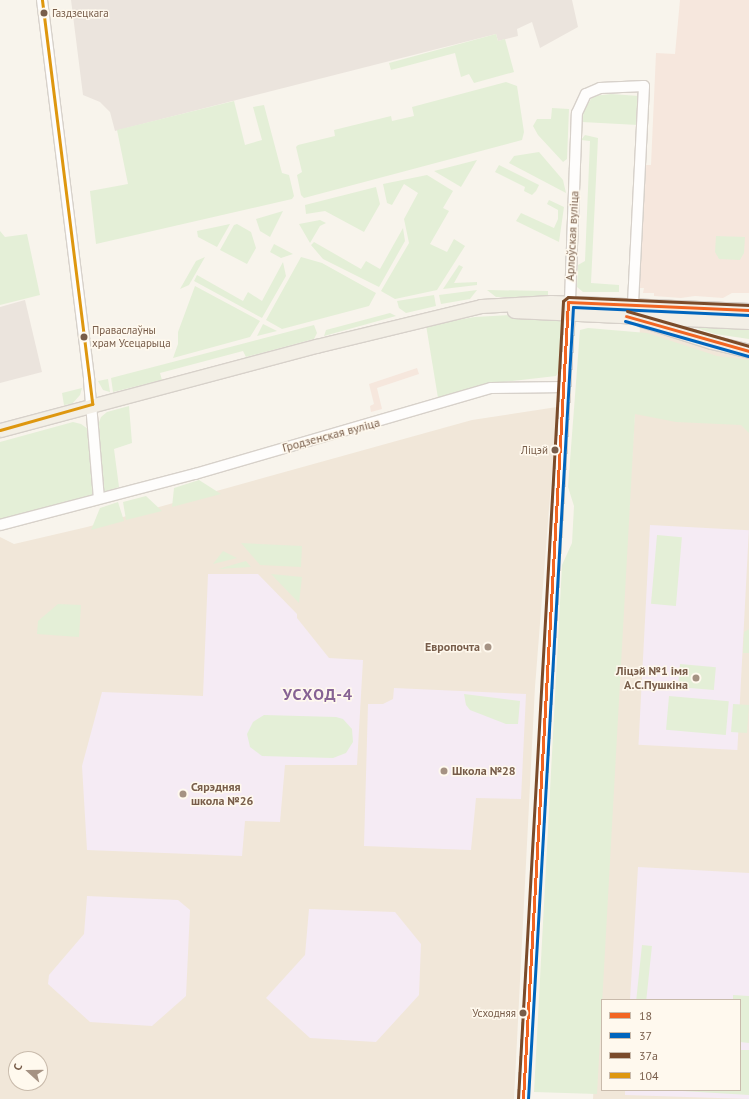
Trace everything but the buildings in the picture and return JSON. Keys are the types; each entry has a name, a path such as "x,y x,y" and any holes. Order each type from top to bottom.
{"main road":[{"path":"0,430 92,404 414,321 464,311 568,308 749,310"},
{"path":"631,309 749,322"},
{"path":"631,309 711,342 749,351"}],"street":[{"path":"42,0 92,404 99,498"},
{"name":"Арлоўская вуліца","path":"522,1099 565,387 577,113 586,94 600,88 644,86 631,309"},
{"name":"Гродзенская вуліца","path":"0,525 194,474 491,388 565,387"}],"shaded area":[{"path":"71,0 572,0 578,27 540,48 532,22 517,29 518,36 498,41 496,34 115,131 110,112 100,102 83,95"},
{"path":"680,0 749,0 749,293 732,293 723,298 695,296 681,298 654,296 654,293 643,293 644,288 639,288 646,165 651,165 656,53 675,54"},
{"path":"25,300 42,372 0,383 0,307"},
{"path":"640,327 731,352 749,354 749,1099 593,1099"},
{"path":"417,368 419,374 377,388 382,409 371,412 370,406 374,404 369,384"},
{"path":"557,407 535,687 514,1099 0,1099 0,537 14,544 87,527 472,420"},
{"name":"Ліцэй №1 імя А.С.Пушкіна","path":"650,525 749,530 737,750 638,745"},
{"name":"Сярэдняя школа №26","path":"208,574 258,574 297,614 297,618 329,658 363,660 357,765 285,765 280,822 245,821 242,856 87,850 82,766 102,692 203,696"},
{"name":"Школа №28","path":"394,688 526,694 521,799 476,798 471,850 364,846 368,704 383,704 393,699"},
{"path":"638,867 749,873 749,1099 625,1095 625,1091 741,1091 741,999 630,999"},
{"path":"87,896 178,900 190,910 186,996 152,1026 90,1022 48,984 49,975 84,934"},
{"path":"309,909 395,912 421,944 419,995 376,1042 310,1038 266,998 305,955"}],"green space":[{"path":"496,34 498,41 505,39 514,72 474,83 469,74 461,77 455,53 391,70 389,63"},
{"path":"506,82 517,86 524,132 522,140 304,198 301,195 297,175 302,172 296,147 298,145 335,136 334,130 391,116 392,121 414,116 412,107"},
{"path":"611,94 639,96 638,125 582,122 584,110 593,96"},
{"path":"234,101 245,145 262,140 253,107 264,105 282,173 289,175 294,196 292,199 96,244 90,191 128,184 117,130"},
{"path":"552,108 569,109 567,159 563,162 538,135 533,126 537,119 551,119"},
{"path":"585,135 598,138 591,283 619,285 619,292 583,292 577,287 578,265 585,261 590,141 581,140"},
{"path":"539,152 563,180 566,193 509,163 514,156"},
{"path":"477,160 461,187 434,171"},
{"path":"499,165 539,185 536,191 532,195 524,191 525,187 495,172"},
{"path":"427,175 453,191 443,208 449,211 430,244 447,252 454,239 465,246 437,290 395,299 381,291 409,243 404,219 418,193 404,184 392,205 387,203 383,184"},
{"path":"376,187 380,204 364,232 325,211 306,214 305,205"},
{"path":"549,200 564,207 559,242 516,221 521,213 554,228 558,219 558,210 547,204"},
{"path":"283,211 270,237 260,231 256,219"},
{"path":"320,220 326,223 320,226 310,243 299,224"},
{"path":"230,224 217,247 198,237 197,231"},
{"path":"237,224 251,232 256,248 247,264 220,250 234,225"},
{"path":"403,228 405,241 379,287 323,259 311,245 314,242 361,269 366,261 380,269"},
{"path":"0,231 5,237 27,234 40,295 0,305"},
{"path":"716,236 745,237 744,253 740,260 719,259 715,252"},
{"path":"274,244 293,254 281,258 270,252"},
{"path":"205,257 189,285 180,289 196,261"},
{"path":"301,257 322,263 376,293 369,306 282,329 266,320"},
{"path":"283,262 286,276 262,318 194,281 197,275 243,301 248,292 262,301"},
{"path":"459,265 463,267 454,283 477,282 477,285 443,289"},
{"path":"195,286 260,321 250,337 173,358 178,344 178,332"},
{"path":"477,290 470,299 441,304 439,295"},
{"path":"487,290 548,291 548,297 496,297"},
{"path":"434,295 436,306 406,313 399,308 397,301"},
{"path":"390,313 396,316 324,336 326,330"},
{"path":"512,315 557,317 562,323 561,369 556,376 486,384 438,398 426,325 475,317"},
{"path":"663,317 749,322 749,339 715,334"},
{"path":"263,324 277,331 257,336"},
{"path":"314,325 317,333 314,339 246,357 243,351 160,373 162,380 113,392 111,378"},
{"path":"588,328 647,333 717,356 749,360 749,433 741,425 676,422 635,414 602,999 601,999 597,1094 534,1092 562,565 572,543 574,506 568,487 580,330"},
{"path":"108,379 110,392 103,390 98,381"},
{"path":"82,388 80,395 72,404 64,405 62,393"},
{"path":"129,406 132,443 114,449 119,487 104,492 98,425 101,417 107,412"},
{"path":"73,422 81,424 88,429 95,495 0,520 0,442"},
{"path":"199,480 221,494 172,507 174,488"},
{"path":"146,496 162,511 126,520 123,502"},
{"path":"118,502 124,521 91,530 100,508"},
{"path":"657,535 682,537 676,606 651,604"},
{"path":"241,543 302,546 301,567 260,565"},
{"path":"223,551 237,558 213,564"},
{"path":"246,561 251,567 218,569"},
{"path":"271,574 302,577 299,603"},
{"path":"58,604 81,605 79,637 37,634 38,621"},
{"path":"749,629 749,653 743,653 744,632"},
{"path":"680,664 716,667 714,690 678,687"},
{"path":"464,694 520,701 518,724 506,724 470,710 466,705"},
{"path":"669,696 729,701 726,735 666,730"},
{"path":"733,704 749,705 747,733 731,732"},
{"path":"264,715 336,717 343,719 352,729 353,742 346,753 333,758 262,756 250,747 247,734 253,722"},
{"path":"642,945 652,946 646,999 636,999"},
{"path":"733,995 749,996 749,1043 741,1042 741,999 733,999"},
{"path":"741,1050 749,1050 749,1095 682,1091 741,1091"}],"transit line":[{"name":"104","path":"42,0 92,404"},
{"name":"37а","path":"518,1099 563,301 568,297 749,305"},
{"name":"18","path":"523,1099 568,302 749,310"},
{"name":"37","path":"528,1099 573,307 749,315"},
{"name":"37а","path":"627,311 749,346"},
{"name":"18","path":"626,316 749,351"},
{"name":"37","path":"625,321 748,356"},
{"name":"104","path":"0,430 92,404"}],"place":[{"name":"Газдзецкага","path":"44,13"},
{"name":"Праваслаўны храм Усецарыца","path":"84,337"},
{"name":"Ліцэй","path":"555,450"},
{"name":"Европочта","path":"488,647"},
{"name":"Ліцэй №1 імя А.С.Пушкіна","path":"696,678"},
{"name":"Школа №28","path":"444,771"},
{"name":"Сярэдняя школа №26","path":"183,794"},
{"name":"Усходняя","path":"523,1013"}],"district":[{"name":"УСХОД-4","path":"318,694"}]}
